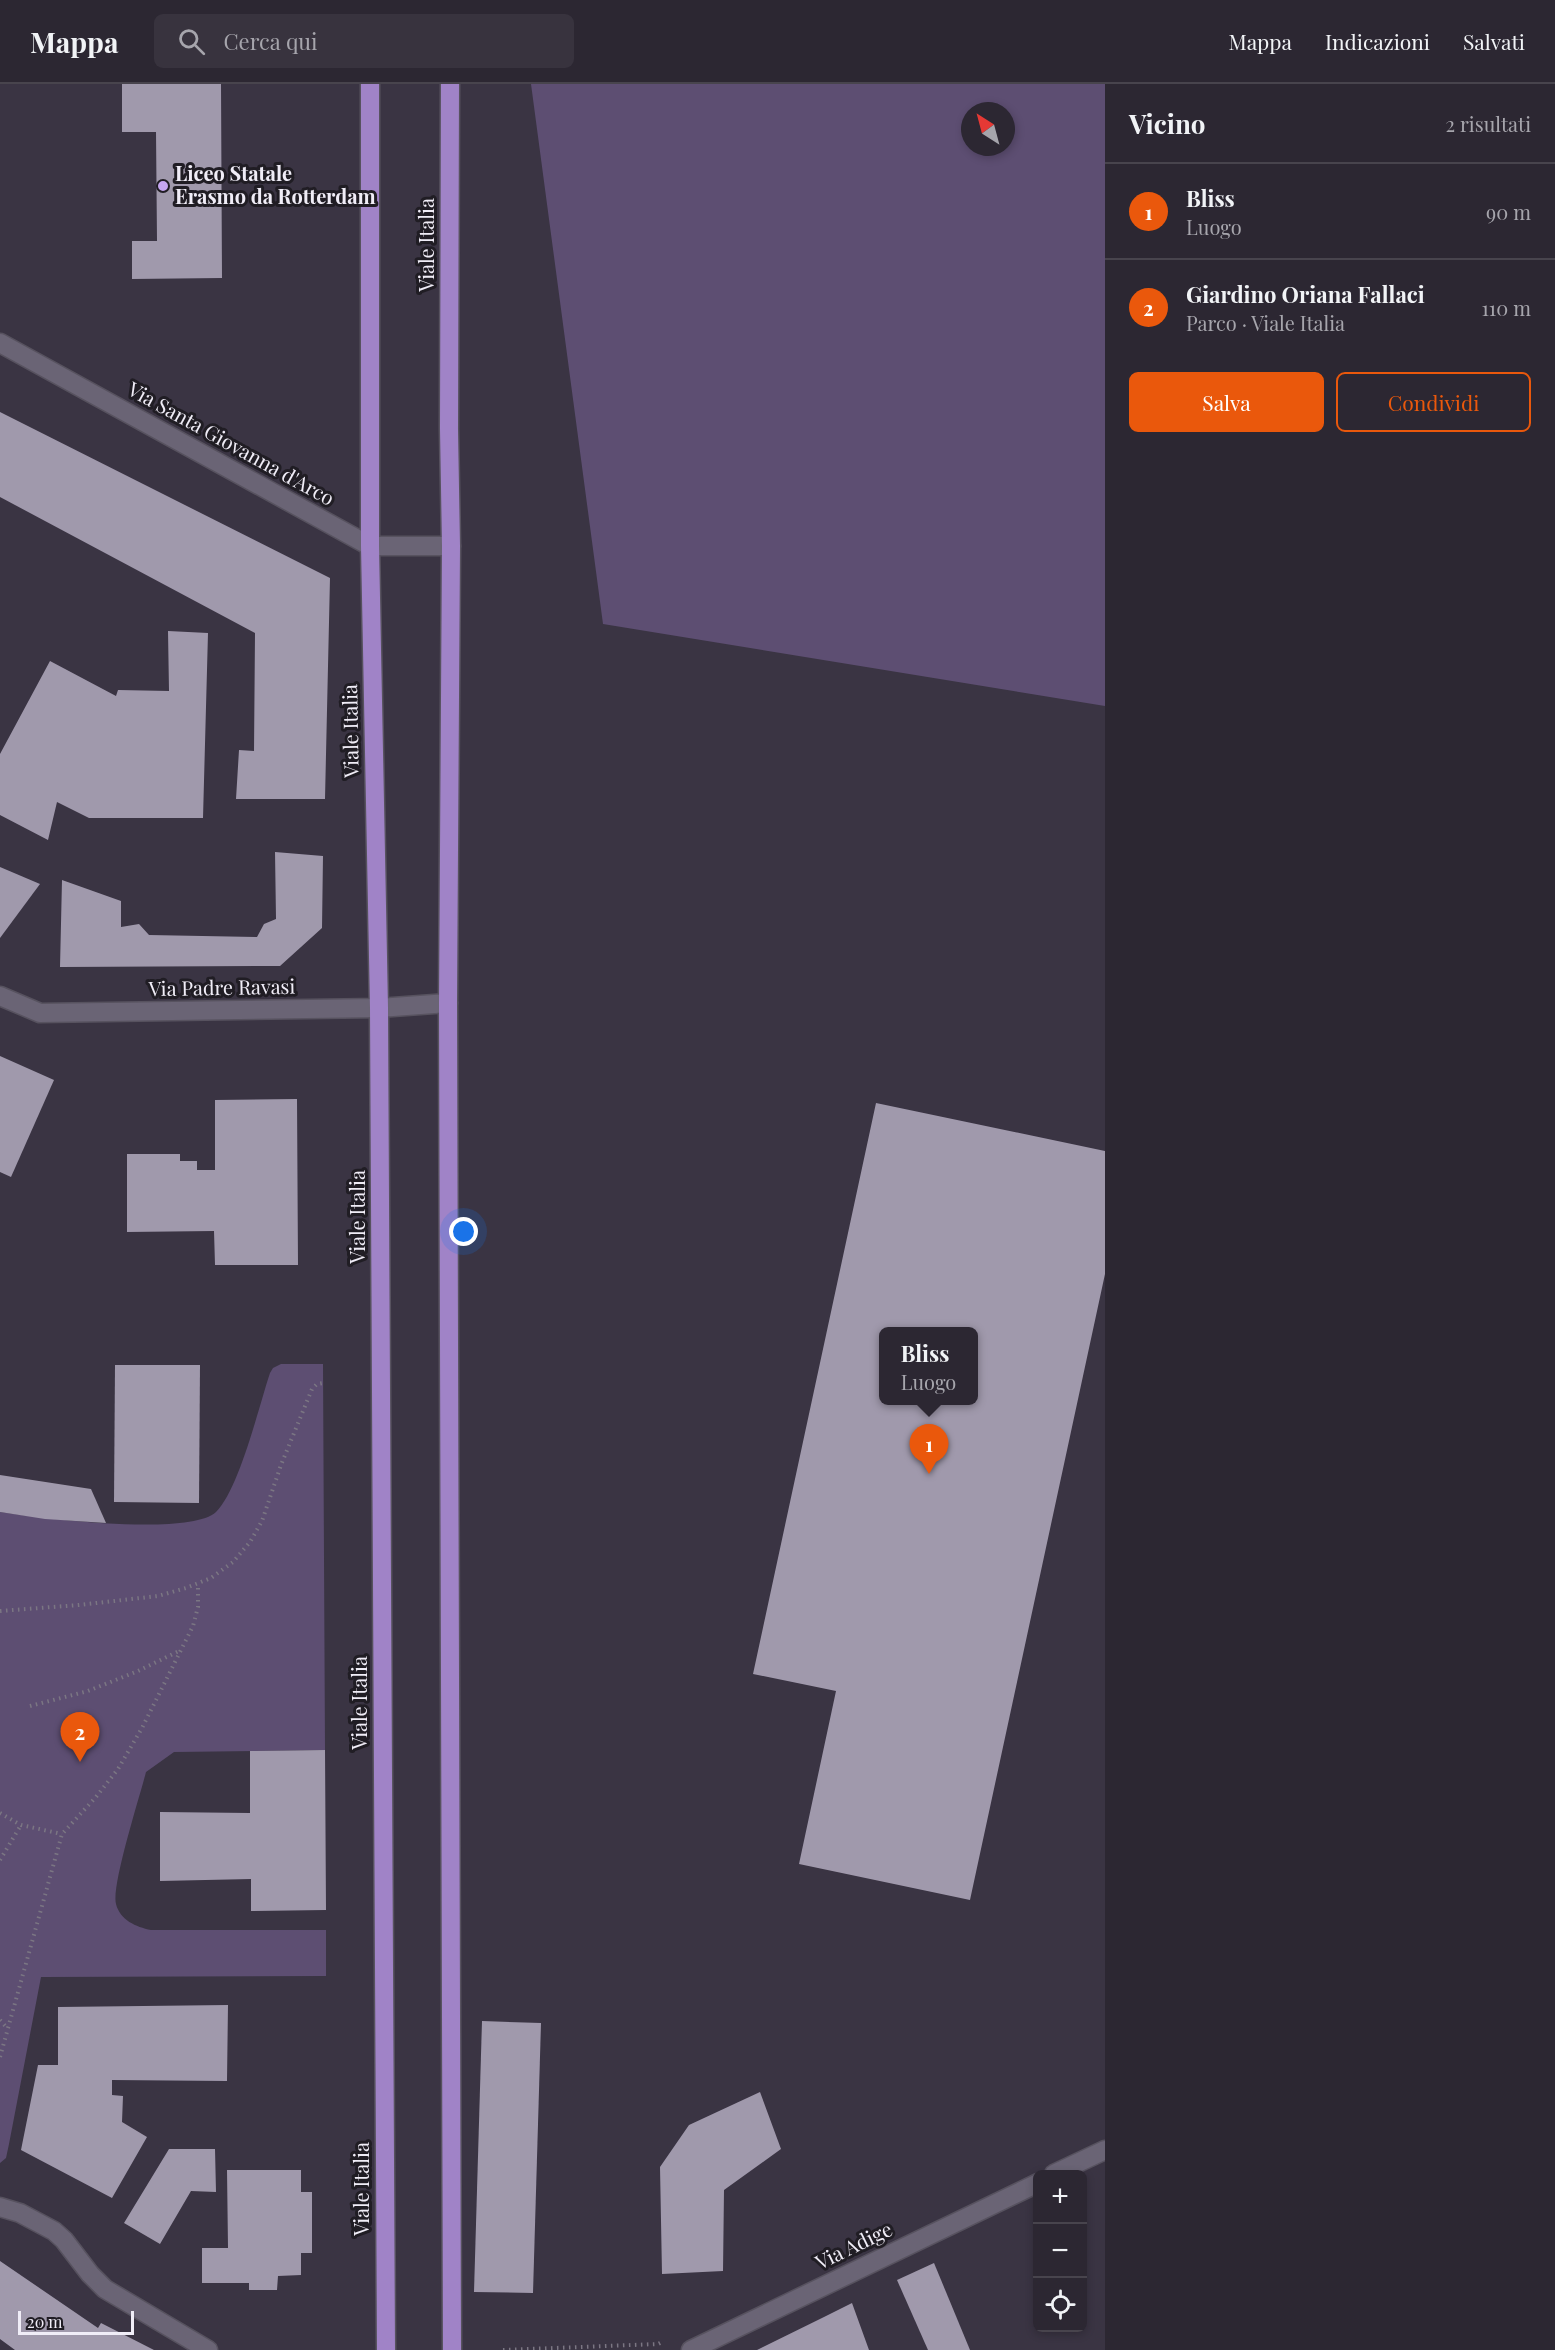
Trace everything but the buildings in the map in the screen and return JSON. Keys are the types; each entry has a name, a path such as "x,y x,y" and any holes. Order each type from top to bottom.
{"main road":[{"name":"Viale Italia","path":"370,84 370,546 379,1008 386,2350"},
{"name":"Viale Italia","path":"450,84 451,546 448,1003 452,2350"}],"street":[{"name":"Via Santa Giovanna d'Arco","path":"0,343 370,546 451,546"},
{"name":"Via Padre Ravasi","path":"0,996 40,1014 379,1008 448,1003"},
{"path":"1064,2170 1105,2150"},
{"name":"Via Adige","path":"691,2350 1033,2185"},
{"path":"0,2207 20,2213 54,2231 105,2289 208,2350"}],"path":[{"path":"0,1611 158,1596 211,1578 233,1562 250,1542 262,1521 281,1464 312,1389 317,1384 323,1383"},
{"path":"0,2056 62,1834 118,1769 142,1728 193,1626 198,1606 198,1584"},
{"path":"30,1706 88,1691 138,1671 181,1649"},
{"path":"0,1813 21,1825 62,1834"},
{"path":"0,1860 21,1825"},
{"path":"0,2020 8,2028"}],"shaded area":[{"path":"531,84 1105,84 1105,706 603,624"},
{"path":"281,1364 323,1364 325,1750 174,1752 146,1772 122,1861 116,1904 118,1910 129,1922 151,1930 326,1930 326,1976 41,1977 6,2158 0,2163 0,1512 78,1521 146,1525 201,1519 216,1512 233,1486 270,1373 273,1368"}],"place":[{"name":"Liceo Statale Erasmo da Rotterdam","path":"163,186"},
{"name":"Bliss","path":"929,1474"},
{"name":"Giardino Oriana Fallaci","path":"80,1762"}]}
